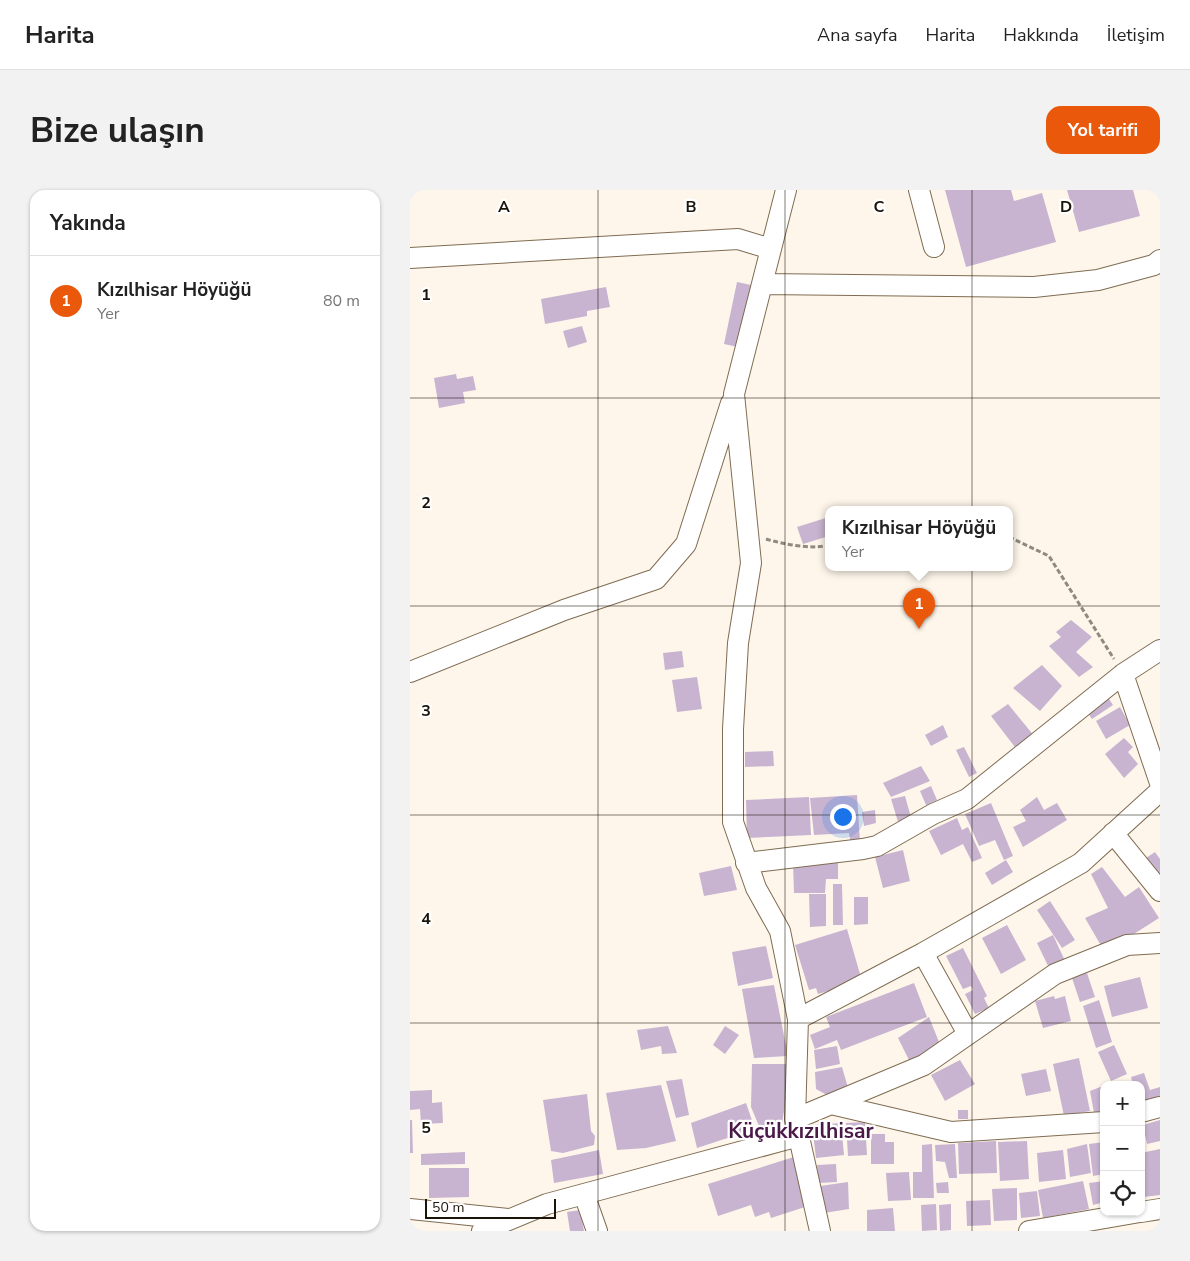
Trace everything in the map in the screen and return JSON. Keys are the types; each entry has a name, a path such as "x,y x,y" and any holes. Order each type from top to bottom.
{"street":[{"path":"410,672 564,610 656,580 686,544 734,394 786,190"},
{"path":"919,190 934,247"},
{"path":"410,258 738,239 771,249"},
{"path":"762,284 1034,286 1098,280 1154,265 1160,260"},
{"path":"734,394 751,563 738,643 733,728 733,822 756,888 780,931 798,1018 797,1128 820,1231"},
{"path":"746,863 877,846 933,814 967,799 1124,674 1160,650"},
{"path":"1124,674 1160,784"},
{"path":"798,1018 923,953 1081,863 1160,791"},
{"path":"1113,834 1160,891"},
{"path":"482,1231 547,1204 797,1128 831,1104 924,1065 1055,974 1127,945 1160,943"},
{"path":"923,953 968,1034"},
{"path":"831,1104 951,1132 1100,1122"},
{"path":"1145,1111 1160,1107"},
{"path":"584,1194 597,1231"},
{"path":"410,1209 510,1219"},
{"path":"1145,1211 1160,1209"},
{"path":"1029,1231 1117,1216"}],"path":[{"path":"747,532 780,543 825,546"},
{"path":"1013,539 1049,556 1124,674"}],"building":[{"path":"945,190 1011,190 1014,201 1042,193 1056,242 966,267"},
{"path":"1067,190 1133,190 1140,216 1079,232"},
{"path":"737,282 751,285 738,347 724,344"},
{"path":"606,287 610,307 587,311 587,316 545,324 541,299"},
{"path":"582,326 587,342 568,348 563,331"},
{"path":"456,374 457,379 473,376 476,390 463,392 465,403 439,408 434,378"},
{"path":"825,518 825,537 803,544 797,527"},
{"path":"1071,620 1092,637 1076,652 1093,667 1079,677 1049,646 1061,637 1056,632"},
{"path":"682,651 684,667 665,670 663,653"},
{"path":"1042,665 1062,686 1040,711 1013,688"},
{"path":"697,677 702,709 677,712 672,680"},
{"path":"1107,696 1113,705 1092,719 1086,710"},
{"path":"1008,704 1035,737 1018,751 991,716"},
{"path":"1120,707 1130,725 1106,739 1096,721"},
{"path":"943,725 948,737 931,746 925,735"},
{"path":"1124,738 1133,747 1128,752 1138,764 1124,778 1105,754"},
{"path":"964,747 977,773 969,777 956,750"},
{"path":"773,751 774,766 745,767 745,752"},
{"path":"921,766 930,781 891,797 883,783"},
{"path":"931,786 937,800 926,805 920,791"},
{"path":"857,795 860,842 851,846 849,833 814,835 810,798"},
{"path":"905,796 912,821 899,825 891,799"},
{"path":"809,797 811,835 747,838 746,800"},
{"path":"1037,797 1044,810 1057,803 1067,820 1023,847 1013,827 1026,821 1020,810"},
{"path":"991,803 1013,856 1004,860 995,840 979,846 965,814"},
{"path":"875,810 876,823 864,826 862,812"},
{"path":"957,818 962,830 968,827 982,858 972,862 963,844 941,855 929,831"},
{"path":"903,850 910,881 883,888 875,857"},
{"path":"1155,852 1160,859 1160,886 1143,860"},
{"path":"1006,860 1013,872 992,885 985,873"},
{"path":"838,861 838,879 826,879 825,893 794,893 793,863"},
{"path":"731,866 737,890 704,896 699,873"},
{"path":"1102,867 1125,897 1139,887 1159,918 1126,939 1103,949 1085,918 1108,908 1091,874"},
{"path":"833,884 842,884 843,925 833,925"},
{"path":"809,894 826,894 826,926 810,927"},
{"path":"854,897 868,897 868,924 854,925"},
{"path":"1050,901 1075,940 1062,948 1037,910"},
{"path":"1007,925 1026,960 1001,974 982,938"},
{"path":"847,929 862,981 818,994 816,988 809,990 795,945"},
{"path":"1053,935 1067,965 1051,972 1037,943"},
{"path":"766,946 773,978 738,986 732,952"},
{"path":"963,948 987,996 984,998 989,1008 975,1014 965,994 973,990 971,986 963,989 946,956"},
{"path":"1087,973 1095,997 1080,1002 1072,978"},
{"path":"1140,977 1148,1008 1112,1017 1104,986"},
{"path":"914,983 927,1017 841,1050 837,1040 815,1049 810,1035 830,1027 826,1017"},
{"path":"774,985 788,1056 754,1058 742,989"},
{"path":"1054,996 1055,999 1065,996 1071,1021 1043,1028 1035,1001"},
{"path":"1099,1000 1112,1042 1096,1048 1083,1006"},
{"path":"929,1017 941,1047 911,1064 898,1038"},
{"path":"668,1026 677,1053 662,1054 661,1046 641,1050 637,1030"},
{"path":"725,1026 739,1035 725,1054 713,1045"},
{"path":"1114,1045 1127,1074 1111,1081 1098,1052"},
{"path":"837,1046 840,1064 816,1069 814,1050"},
{"path":"1079,1058 1090,1111 1064,1116 1053,1064"},
{"path":"960,1060 975,1084 945,1101 931,1075"},
{"path":"752,1064 792,1064 782,1123 766,1129 759,1126 751,1107"},
{"path":"842,1067 849,1091 827,1095 816,1089 815,1072"},
{"path":"1046,1069 1051,1091 1026,1096 1021,1074"},
{"path":"1144,1073 1150,1090 1160,1087 1160,1096 1145,1100 1145,1081 1132,1081 1131,1077"},
{"path":"682,1079 689,1115 676,1118 666,1081"},
{"path":"661,1085 676,1141 646,1148 617,1150 606,1093"},
{"path":"1100,1087 1100,1111 1094,1113 1090,1091"},
{"path":"432,1090 432,1103 442,1102 443,1123 421,1124 420,1109 410,1110 410,1091"},
{"path":"587,1094 591,1131 595,1136 594,1145 563,1153 551,1151 543,1100"},
{"path":"746,1103 755,1129 697,1148 691,1123"},
{"path":"958,1110 968,1110 968,1119 958,1119"},
{"path":"410,1120 412,1120 413,1153 410,1153"},
{"path":"1160,1120 1160,1141 1147,1144 1145,1124"},
{"path":"865,1122 867,1155 848,1156 846,1123"},
{"path":"841,1123 844,1155 816,1158 812,1125"},
{"path":"871,1134 885,1134 885,1142 894,1142 894,1164 871,1164"},
{"path":"996,1141 997,1173 959,1174 958,1143"},
{"path":"1027,1141 1029,1179 1000,1181 998,1142"},
{"path":"1100,1143 1100,1175 1093,1176 1089,1144"},
{"path":"932,1144 934,1198 913,1198 913,1172 922,1172 922,1145"},
{"path":"955,1144 957,1178 949,1178 945,1162 936,1161 935,1145"},
{"path":"1087,1144 1091,1173 1070,1177 1067,1149"},
{"path":"1160,1149 1160,1195 1145,1197 1145,1152"},
{"path":"599,1150 603,1174 554,1183 551,1160"},
{"path":"1063,1150 1066,1179 1039,1182 1037,1153"},
{"path":"465,1152 465,1164 421,1165 421,1154"},
{"path":"797,1156 809,1192 801,1195 805,1207 771,1218 769,1212 755,1217 751,1205 718,1216 708,1184"},
{"path":"836,1164 837,1182 818,1183 817,1165"},
{"path":"429,1168 469,1168 469,1197 429,1198"},
{"path":"909,1172 911,1200 888,1201 886,1173"},
{"path":"1083,1181 1089,1209 1043,1218 1038,1190"},
{"path":"848,1182 849,1209 824,1213 820,1186"},
{"path":"948,1182 949,1193 937,1193 936,1183"},
{"path":"1100,1182 1100,1203 1093,1205 1089,1183"},
{"path":"1017,1188 1017,1220 994,1221 992,1189"},
{"path":"1037,1191 1040,1216 1021,1218 1019,1193"},
{"path":"990,1200 991,1225 967,1226 966,1201"},
{"path":"936,1204 937,1230 922,1231 921,1205"},
{"path":"951,1204 951,1230 940,1231 939,1205"},
{"path":"893,1208 895,1231 867,1231 867,1210"},
{"path":"580,1210 584,1231 570,1231 567,1212"}],"place":[{"name":"Kızılhisar Höyüğü","path":"919,629"}],"district":[{"name":"Küçükkızılhisar","path":"801,1131"}]}
